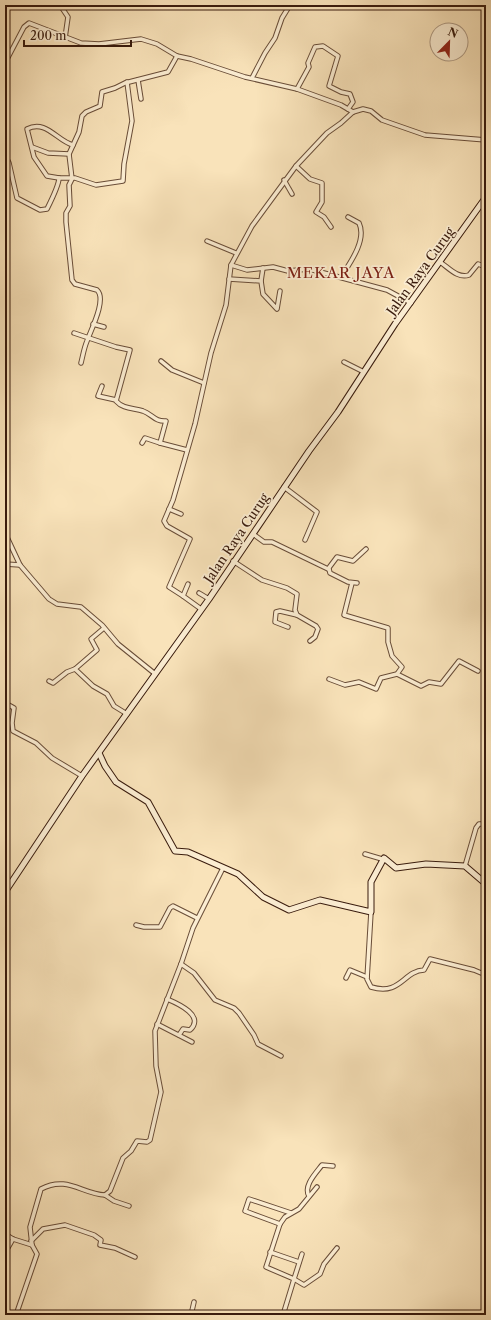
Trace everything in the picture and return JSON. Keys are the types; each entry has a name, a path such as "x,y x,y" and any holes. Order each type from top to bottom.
{"street":[{"path":"60,5 68,17 65,38"},
{"path":"252,78 275,38 282,18 290,5"},
{"path":"5,63 28,24 32,23 80,43 98,44 137,38 157,44 177,56 192,58 252,78 297,89 353,112"},
{"path":"297,89 309,67 308,63 315,47 318,45 323,46 338,56 329,86 341,92 350,94 354,102 348,109"},
{"path":"81,363 100,305 100,293 93,289 75,284 72,280 66,222 66,212 70,206 69,185 72,178 69,154 80,132 82,116 86,112 100,106 102,92 127,82 168,72 177,56"},
{"path":"5,68 5,73"},
{"path":"138,80 140,99"},
{"path":"73,145 67,143 54,132 34,127 26,130 37,162 46,175 59,178 72,178 96,185 123,180 124,164 132,121 127,82"},
{"path":"201,609 169,587 190,540 164,524 173,500 226,305 230,265 236,253 284,180 327,133 353,112 363,109 368,110 382,120 428,136 447,136 486,140"},
{"path":"32,147 48,153 69,154"},
{"path":"5,155 9,163 16,198 40,210 47,209 58,185 59,178"},
{"path":"296,166 310,179 322,182 322,202 316,212 324,217 331,227"},
{"path":"284,180 292,194"},
{"name":"Jalan Raya Curug","path":"5,892 82,776 127,714 154,673 209,599 233,561 486,197"},
{"path":"341,277 355,254 361,232 359,223 348,217"},
{"path":"207,242 236,253"},
{"path":"440,262 457,274 464,276 468,276 478,264 486,267"},
{"path":"230,265 247,270 273,267 290,271 306,268 386,290 411,303"},
{"path":"263,268 261,281 263,294 277,310 280,290"},
{"path":"229,279 261,281"},
{"path":"93,324 104,327"},
{"path":"74,333 130,350 116,400"},
{"path":"161,361 172,370 204,383"},
{"path":"344,362 364,372"},
{"path":"102,386 99,397 116,400 125,407 145,412 157,420 166,421 160,443"},
{"path":"142,443 145,438 187,450"},
{"path":"284,487 317,512 305,540"},
{"path":"169,509 181,514"},
{"path":"5,533 20,565 49,599 57,604 72,604 81,607 104,628 118,644 154,673"},
{"path":"253,534 264,542 272,542 329,569 330,573 352,583 357,583"},
{"path":"329,569 337,557 353,561 366,550"},
{"path":"233,561 262,580 295,592 298,597 295,610 297,615"},
{"path":"5,564 20,565"},
{"path":"329,679 345,685 359,682 376,689 381,678 397,674 403,666 392,656 388,642 388,628 344,615 352,583"},
{"path":"183,596 188,584"},
{"path":"199,593 209,599"},
{"path":"288,627 275,622 276,612 280,611 297,615 318,628 315,637 310,641"},
{"path":"49,681 53,683 67,672 75,669 97,650 91,639 104,628"},
{"path":"397,674 421,686 429,682 441,684 459,661 478,671"},
{"path":"75,669 93,686 107,694 114,706 127,714"},
{"path":"5,703 14,708 12,723 13,731 36,743 52,758 82,776"},
{"path":"99,753 105,766 116,782 148,802 174,850 179,853 188,852 240,876 263,897 289,910 320,900 371,912"},
{"path":"465,866 476,828 479,824 486,824"},
{"path":"365,854 382,859 385,858 396,868 426,864 465,866 486,884"},
{"path":"382,859 371,882 368,984 371,987 392,988 409,978 416,970 424,970 430,959 474,970 486,975"},
{"path":"105,1195 110,1191 123,1158 131,1151 135,1143 138,1141 146,1142 150,1140 161,1092 156,1066 154,1038 157,1024 181,964 197,918 223,868"},
{"path":"136,924 144,927 160,927 173,906 197,918"},
{"path":"181,964 199,979 215,1000 234,1008 239,1012 254,1034 258,1044 282,1056"},
{"path":"346,978 350,970 367,978"},
{"path":"167,999 178,1004 194,1016 195,1020 192,1029 183,1029 179,1035"},
{"path":"157,1024 192,1042"},
{"path":"309,1196 307,1188 310,1181 322,1165 333,1166"},
{"path":"16,1315 36,1254 31,1243 30,1227 39,1192 43,1188 57,1184 70,1184 105,1195 114,1201 129,1206"},
{"path":"317,1187 299,1209 291,1213 280,1224 266,1268 294,1279 304,1285 318,1276 326,1261 336,1248"},
{"path":"280,1224 245,1211 249,1199 291,1213"},
{"path":"31,1243 43,1229 68,1225 94,1235 101,1240 101,1245 115,1248 135,1257"},
{"path":"5,1234 12,1239 31,1243"},
{"path":"5,1253 12,1239"},
{"path":"270,1252 299,1262"},
{"path":"283,1315 302,1254"},
{"path":"191,1315 194,1302"}],"district":[{"name":"MEKAR JAYA","path":"341,273"}]}
